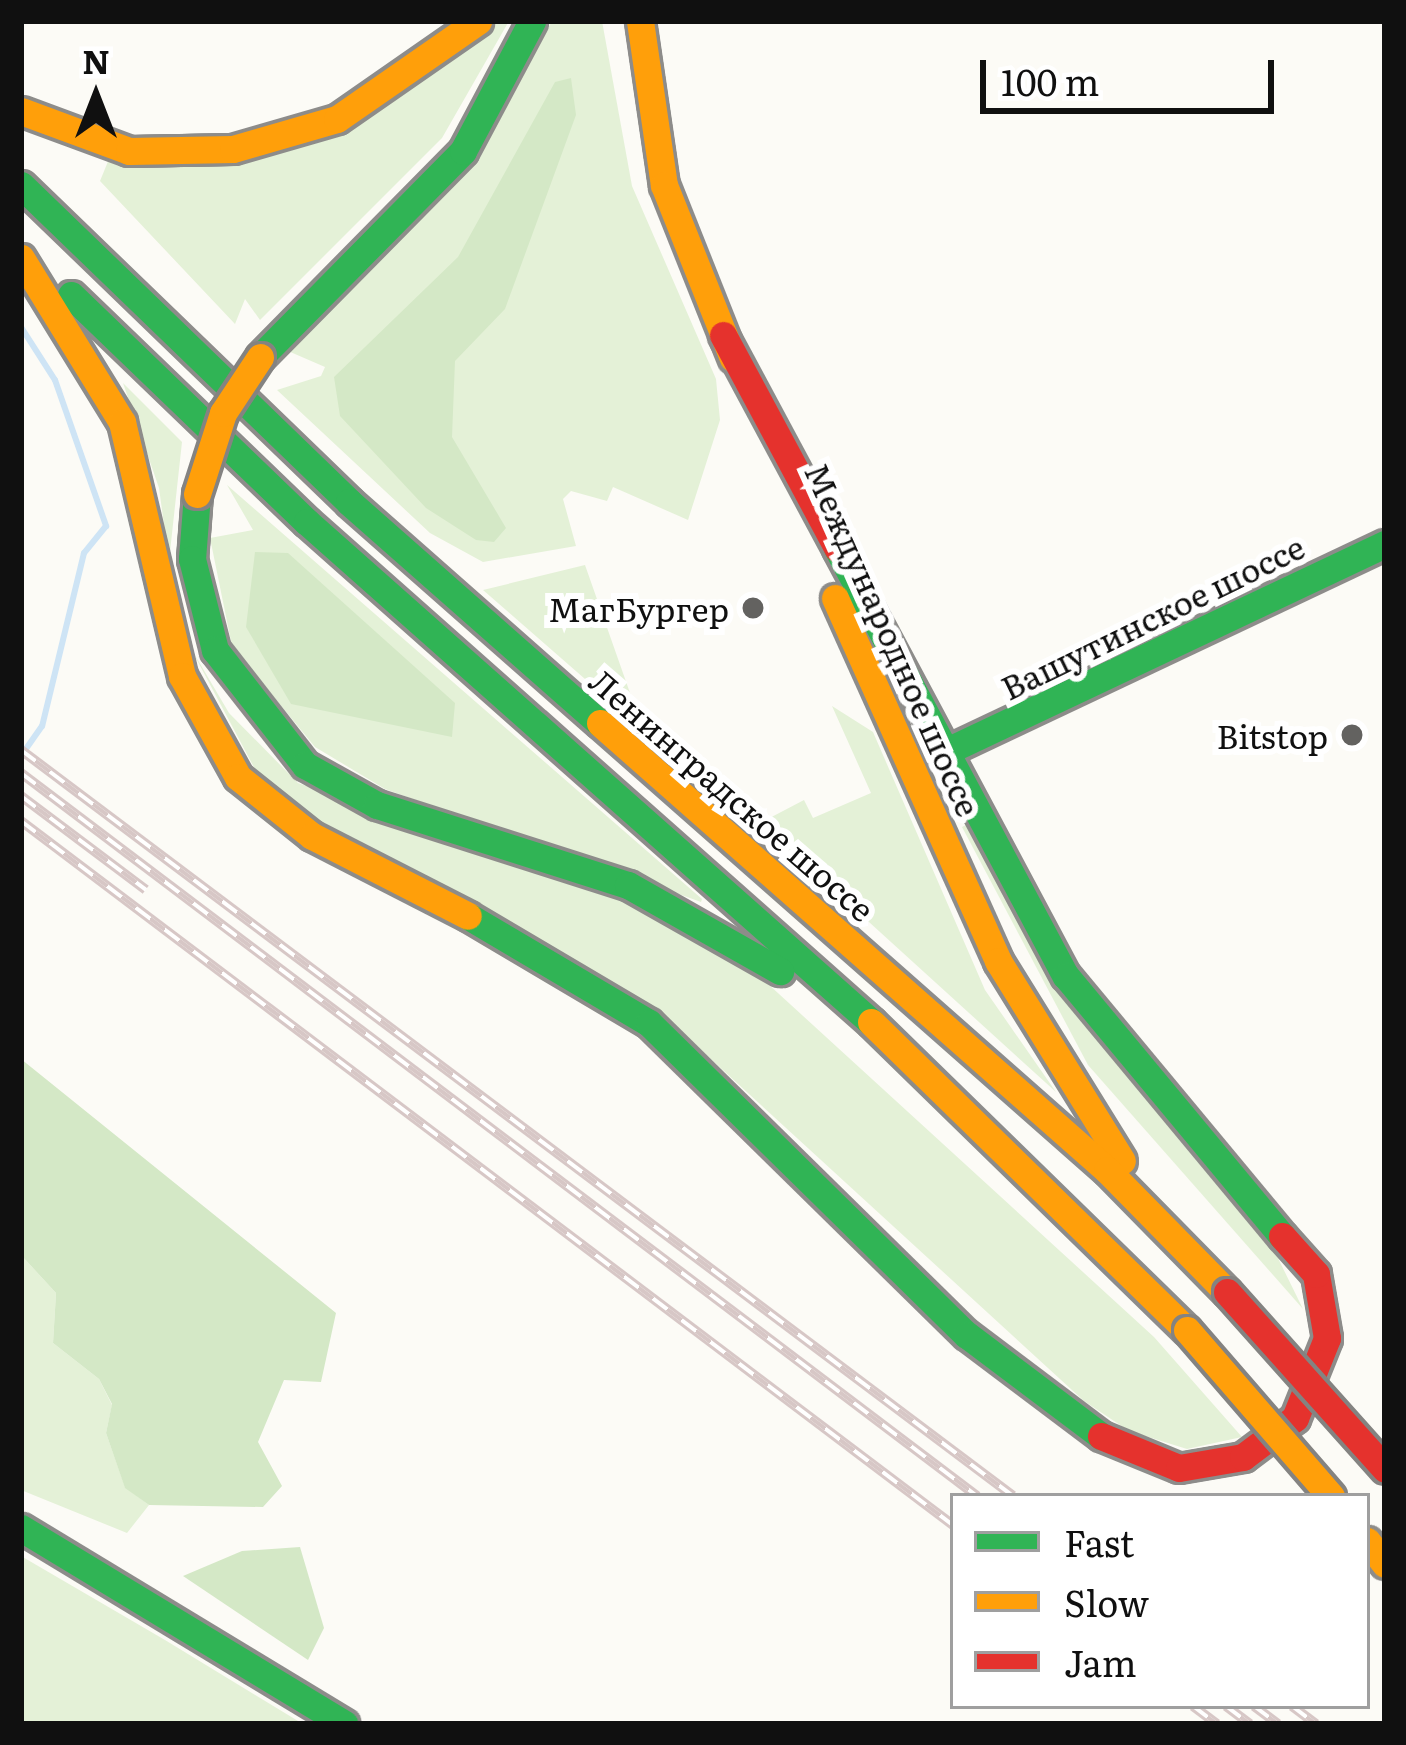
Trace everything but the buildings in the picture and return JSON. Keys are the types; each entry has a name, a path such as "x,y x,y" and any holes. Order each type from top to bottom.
{"main road":[{"path":"21,110 130,151 233,148 337,119 478,21"},
{"path":"532,21 463,151 260,357 223,413 197,494 192,560 214,650 305,764 377,805 628,885 734,939 964,1115"},
{"name":"Международное шоссе","path":"640,21 664,185 723,335 998,962 1181,1244"},
{"name":"Ленинградское шоссе","path":"21,184 349,502 1181,1244 1385,1469"},
{"path":"21,242 307,522 964,1115 1187,1330 1328,1493"},
{"path":"21,258 122,422 182,676 238,777 312,836 573,970 649,1023 967,1335 1117,1449 1179,1468 1244,1456 1280,1433 1318,1380 1327,1338 1316,1274 1114,1046 723,335"},
{"name":"Вашутинское шоссе","path":"949,750 1385,544"},
{"path":"21,1528 344,1724"}],"green space":[{"path":"498,21 509,21 442,138 260,320 245,299 235,324 100,181 109,159 365,121"},
{"path":"552,21 602,21 632,186 716,379 720,420 688,520 613,487 607,501 571,491 563,499 576,546 483,562 430,533 277,390 321,376 325,367 288,351 478,160"},
{"path":"571,78 576,115 505,309 455,361 452,437 506,528 494,542 476,540 426,508 340,416 334,377 458,257 555,82"},
{"path":"123,383 182,442 169,561 159,488"},
{"path":"227,485 701,902 385,789 315,747 232,646 210,538 253,530"},
{"path":"255,552 288,553 455,703 452,737 291,704 246,627"},
{"path":"585,565 636,710 664,748 483,590"},
{"path":"189,645 229,713 298,783 630,904 767,983 1154,1337 1242,1437 1187,1449 1129,1431 1084,1401 654,1007 332,830 257,773"},
{"path":"832,706 873,732 985,990 1056,1092 760,823 804,800 813,818 871,793"},
{"path":"972,822 1274,1250 1303,1309 1088,1065 962,827"},
{"path":"21,1059 336,1313 321,1382 284,1380 258,1442 282,1486 263,1507 149,1505 125,1488 106,1433 112,1404 99,1379 53,1343 56,1293 21,1255"},
{"path":"21,1255 56,1293 53,1343 99,1379 112,1405 106,1433 125,1487 149,1505 127,1533 21,1490"},
{"path":"300,1547 324,1628 308,1660 183,1576 242,1551"},
{"path":"21,1556 165,1640 303,1724 21,1724"}],"waterway":[{"path":"21,327 55,380 106,526 84,553 42,726 21,756"}],"railway":[{"path":"21,750 1009,1493"},
{"path":"21,773 973,1493"},
{"path":"21,796 146,890"},
{"path":"21,821 950,1523"},
{"path":"1197,1709 1217,1724"},
{"path":"1230,1709 1250,1724"},
{"path":"1258,1709 1278,1724"},
{"path":"1296,1709 1316,1724"}],"traffic: fast":[{"path":"260,357 463,151 532,21"},
{"path":"21,185 349,502 600,723"},
{"path":"71,295 307,522 871,1022"},
{"path":"197,494 192,559 215,650 305,765 377,805 628,885 780,971"},
{"path":"949,750 1385,544"},
{"path":"837,548 1066,976 1282,1236"},
{"path":"468,916 649,1023 967,1335 1101,1436"},
{"path":"21,1528 344,1724"}],"traffic: slow":[{"path":"21,111 129,151 233,149 337,119 478,21"},
{"path":"640,21 664,185 733,358"},
{"path":"21,258 122,422 182,676 238,777 312,836 468,916"},
{"path":"197,494 223,413 260,357"},
{"path":"835,598 998,961 1122,1161"},
{"path":"600,723 1107,1170 1227,1292"},
{"path":"871,1022 1187,1330"},
{"path":"1187,1330 1328,1493"},
{"path":"1370,1545 1385,1564"}],"traffic: jam":[{"path":"723,335 837,548"},
{"path":"1101,1436 1179,1468 1243,1457 1295,1418 1327,1338 1316,1274 1282,1236"},
{"path":"1227,1292 1385,1469"}],"place":[{"name":"МагБургер","path":"753,608"},
{"name":"Bitstop","path":"1352,735"}]}
